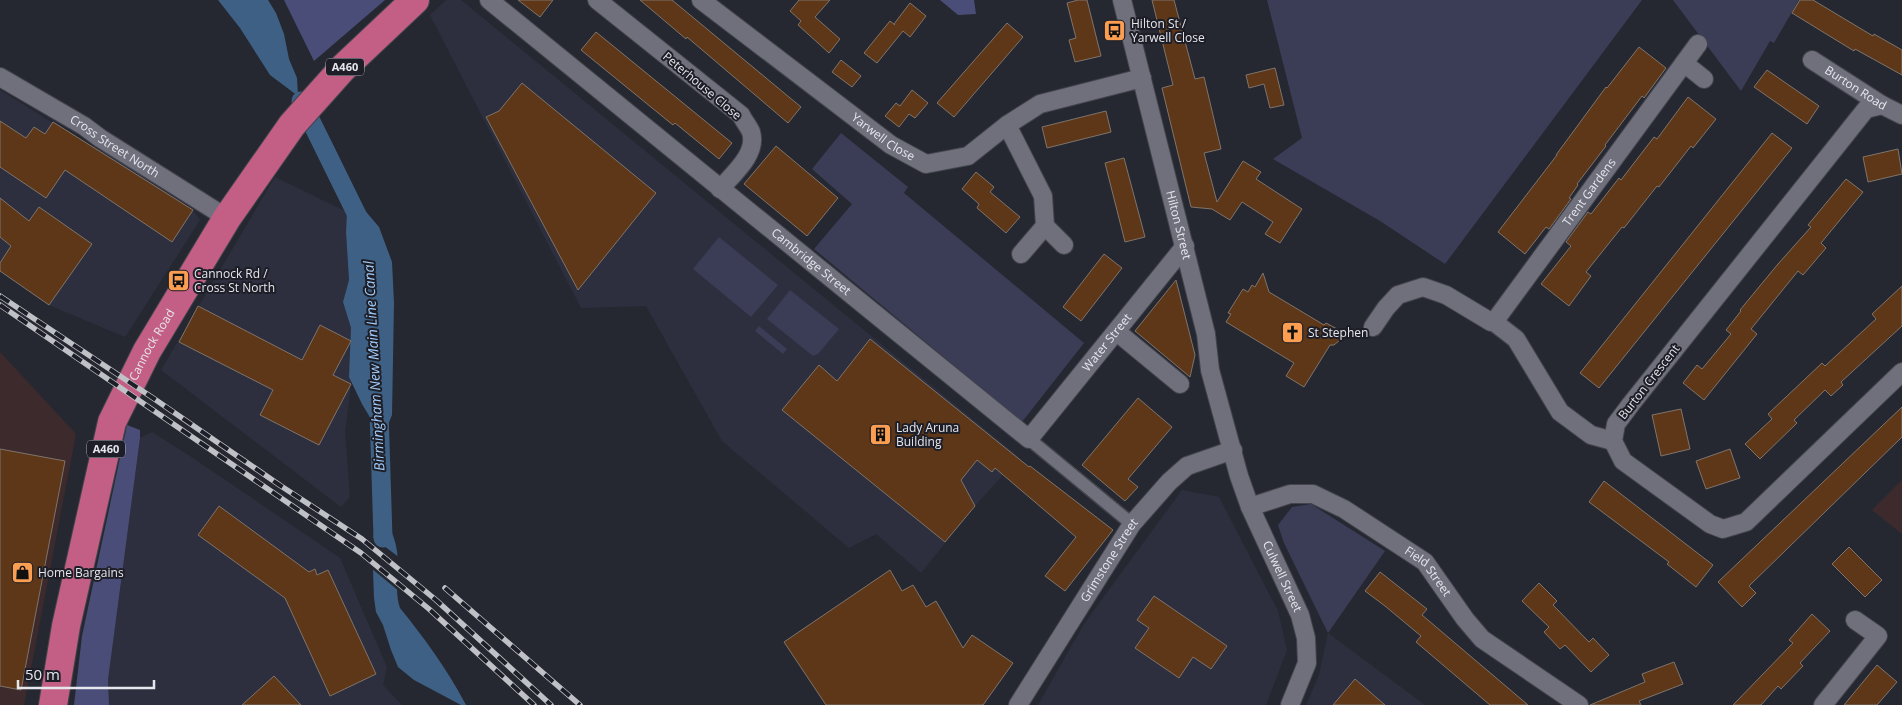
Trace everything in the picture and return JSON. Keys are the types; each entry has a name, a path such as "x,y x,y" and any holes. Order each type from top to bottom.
{"highway":[{"name":"Cannock Road","path":"53,705 66,626 112,422 147,351 227,218 292,125 343,68 409,7"}],"street":[{"name":"Cambridge Street","path":"489,0 1132,524"},
{"name":"Peterhouse Close","path":"597,0 741,115 751,132 752,146 746,158 720,189"},
{"name":"Yarwell Close","path":"701,0 891,145 926,164 968,156 1007,125 1040,104 1142,78"},
{"name":"Hilton Street","path":"1122,0 1206,334 1210,370 1233,450"},
{"name":"Trent Gardens","path":"1494,322 1698,44"},
{"name":"Burton Road","path":"1812,60 1882,105 1902,115"},
{"path":"1684,63 1704,79"},
{"name":"Cross Street North","path":"0,77 84,126 227,218"},
{"name":"Burton Crescent","path":"1613,441 1616,424 1631,404 1866,109 1882,105"},
{"path":"1007,125 1043,196 1045,226 1064,245"},
{"path":"1021,254 1045,226"},
{"name":"Water Street","path":"1029,439 1185,246"},
{"path":"1373,327 1398,295 1422,287 1446,295 1494,322 1516,339 1560,412 1590,435 1613,441 1623,461 1710,524 1723,529 1746,522 1902,372"},
{"path":"1117,332 1180,384"},
{"name":"Culwell Street","path":"1233,450 1239,476 1250,507 1300,616 1306,638 1307,663 1290,705"},
{"name":"Grimstone Street","path":"1018,705 1132,524 1169,482 1187,466 1233,450"},
{"name":"Field Street","path":"1250,507 1290,494 1313,494 1344,509 1425,562 1465,619 1482,639 1579,705"},
{"path":"1823,705 1878,636 1855,620"}],"shaded area":[{"path":"284,0 385,0 314,61"},
{"path":"446,0 461,0 1019,457 975,506 921,573 876,534 849,548 722,441 646,306 581,308 430,15"},
{"path":"940,0 974,0 976,14 958,15"},
{"path":"1267,0 1642,0 1445,264 1380,221 1273,159 1302,138"},
{"path":"1673,0 1799,0 1774,43 1770,41 1741,91"},
{"path":"0,90 85,143 108,153 193,210 200,220 125,337 49,305 0,271"},
{"path":"841,133 908,187 904,193 1084,343 1022,422 814,249 852,204 812,169"},
{"path":"275,177 347,212 346,232 349,280 343,302 351,328 351,384 345,432 350,497 341,507 161,370"},
{"path":"719,237 778,285 751,317 693,269"},
{"path":"790,290 839,329 818,354 813,356 767,319"},
{"path":"759,326 787,349 783,354 755,331"},
{"name":"Home Bargains","path":"0,352 76,434 24,705 0,705"},
{"path":"127,425 140,430 140,438 108,680 109,705 74,705 82,636"},
{"path":"152,432 340,558 387,667 383,685 402,705 109,705 108,680 140,438"},
{"path":"1902,480 1902,534 1872,510"},
{"path":"1182,490 1219,497 1278,611 1287,650 1266,705 1038,705 1084,624"},
{"path":"1311,504 1385,551 1328,633 1284,543 1278,525 1292,507"},
{"path":"1328,633 1425,705 1306,705 1319,675"}],"water":[{"path":"218,0 268,0 276,13 284,34 289,59 297,78 298,96 270,75 240,28"},
{"path":"352,203 362,207 379,227 392,262 394,303 392,415 387,427 380,434 349,377 351,328 343,302 349,280 346,232 347,212"},
{"path":"382,512 396,544 398,565 397,592 400,608 435,655 466,705 461,705 414,680 398,667 383,625 376,612 374,598 372,542 377,522"}],"pier":[{"path":"371,536 400,558 400,592 371,568"}],"building":[{"path":"518,0 553,0 540,17"},
{"path":"640,0 672,0 801,107 788,123 687,37 686,39"},
{"path":"799,0 830,0 815,17 840,39 829,53 798,25 801,21 790,11"},
{"path":"1087,0 1101,56 1075,62 1069,40 1076,38 1067,3"},
{"path":"1152,0 1174,0 1195,79 1204,77 1221,149 1204,153 1217,202 1243,161 1261,172 1256,179 1302,209 1280,243 1265,234 1273,222 1242,202 1230,220 1212,209 1191,207 1162,88 1173,85"},
{"path":"1800,0 1813,0 1873,36 1874,34 1902,50 1902,75 1855,49 1854,51 1792,13"},
{"path":"910,3 926,16 910,37 903,31 877,63 864,53 890,21 895,25"},
{"path":"1007,23 1023,37 954,117 937,103"},
{"path":"596,32 732,143 719,159 675,123 673,125 581,50"},
{"path":"1639,47 1666,68 1605,145 1577,184 1569,198 1571,199 1549,229 1546,227 1525,254 1498,232 1606,87"},
{"path":"841,60 861,76 852,87 832,72"},
{"path":"1275,68 1284,105 1270,108 1264,84 1249,88 1246,75"},
{"path":"1767,70 1819,106 1807,124 1754,87"},
{"path":"522,83 656,193 578,290 486,117 499,111"},
{"path":"912,90 928,103 915,118 909,114 899,127 885,116 896,103 900,106"},
{"path":"1688,97 1716,119 1693,148 1691,146 1659,187 1657,186 1624,228 1622,227 1586,272 1591,276 1569,306 1541,284 1571,246 1566,242 1588,212 1591,214 1619,178 1621,180 1654,137 1657,139"},
{"path":"1106,111 1111,132 1047,148 1042,127"},
{"path":"0,121 26,138 34,127 45,134 53,122 193,210 172,242 65,170 46,198 0,167"},
{"path":"1772,133 1792,148 1599,388 1580,373"},
{"path":"776,146 838,198 807,236 744,184"},
{"path":"1898,149 1902,174 1868,182 1863,157"},
{"path":"1124,158 1145,237 1125,242 1105,163"},
{"path":"976,172 994,187 990,192 1020,217 1006,233 977,208 979,204 962,189"},
{"path":"1846,179 1863,192 1821,243 1826,248 1803,275 1798,271 1751,329 1757,334 1704,400 1683,383 1697,365 1702,369 1731,334 1726,330 1740,310 1811,227 1808,225"},
{"path":"0,198 29,221 39,207 92,244 49,305 0,271 0,263 11,246 0,237"},
{"path":"1104,254 1122,268 1081,321 1063,307"},
{"name":"St Stephen","path":"1263,273 1269,292 1324,325 1326,323 1339,330 1341,335 1340,340 1334,345 1330,345 1304,387 1286,376 1294,363 1226,322 1231,314 1228,313 1243,289 1248,292 1252,285 1255,287"},
{"path":"1176,280 1195,355 1190,377 1135,331"},
{"path":"1902,286 1902,326 1841,382 1843,385 1831,396 1825,390 1794,420 1797,423 1760,459 1745,444 1772,419 1768,414 1822,363 1825,366 1876,319 1872,314"},
{"path":"198,306 302,360 320,325 351,341 333,375 351,384 319,445 260,415 273,390 179,342"},
{"name":"Lady Aruna Building","path":"870,339 1029,467 1113,530 1065,591 1045,576 1076,537 995,468 992,472 977,460 961,480 975,506 945,542 782,410 819,365 837,381"},
{"path":"1138,398 1172,427 1128,479 1138,487 1125,501 1082,465"},
{"path":"1902,407 1902,437 1749,586 1756,593 1742,607 1718,582"},
{"path":"1681,409 1690,449 1661,456 1652,415"},
{"name":"Home Bargains","path":"0,449 65,461 21,690 0,686"},
{"path":"1730,449 1740,478 1706,489 1696,461"},
{"path":"1604,481 1713,565 1696,587 1667,564 1669,562 1589,502"},
{"path":"219,506 309,572 315,569 317,575 328,570 376,674 330,696 285,598 198,535"},
{"path":"1849,547 1882,580 1865,597 1832,564"},
{"path":"890,570 902,591 913,585 926,607 936,601 963,648 972,635 1013,663 983,705 826,705 784,642"},
{"path":"1380,572 1427,609 1422,615 1528,705 1490,705 1416,642 1421,636 1365,591"},
{"path":"1539,583 1557,601 1553,605 1589,642 1593,638 1609,655 1591,672 1565,645 1560,649 1544,632 1549,627 1522,601"},
{"path":"1154,596 1227,646 1211,669 1193,657 1179,678 1135,648 1149,628 1137,620"},
{"path":"1812,614 1830,631 1800,663 1803,666 1781,689 1778,686 1761,705 1733,705 1793,643 1789,640"},
{"path":"1674,662 1683,684 1639,701 1641,705 1590,705 1645,682 1642,674"},
{"path":"1877,665 1897,682 1877,705 1844,705"},
{"path":"274,676 301,705 242,705"},
{"path":"1355,679 1385,705 1333,705"}],"waterway":[{"name":"Birmingham New Main Line Canal","path":"301,101 362,225"},
{"name":"Birmingham New Main Line Canal","path":"379,411 383,538"}],"railway":[{"path":"0,296 362,539 436,600 551,705"},
{"path":"0,305 361,553 429,609 534,705"},
{"path":"445,588 580,705"}],"place":[{"name":"Hilton St / Yarwell Close","path":"1115,31"},
{"name":"Cannock Rd / Cross St North","path":"178,281"},
{"name":"St Stephen","path":"1292,333"},
{"name":"Lady Aruna Building","path":"880,435"},
{"name":"Home Bargains","path":"22,573"}]}
